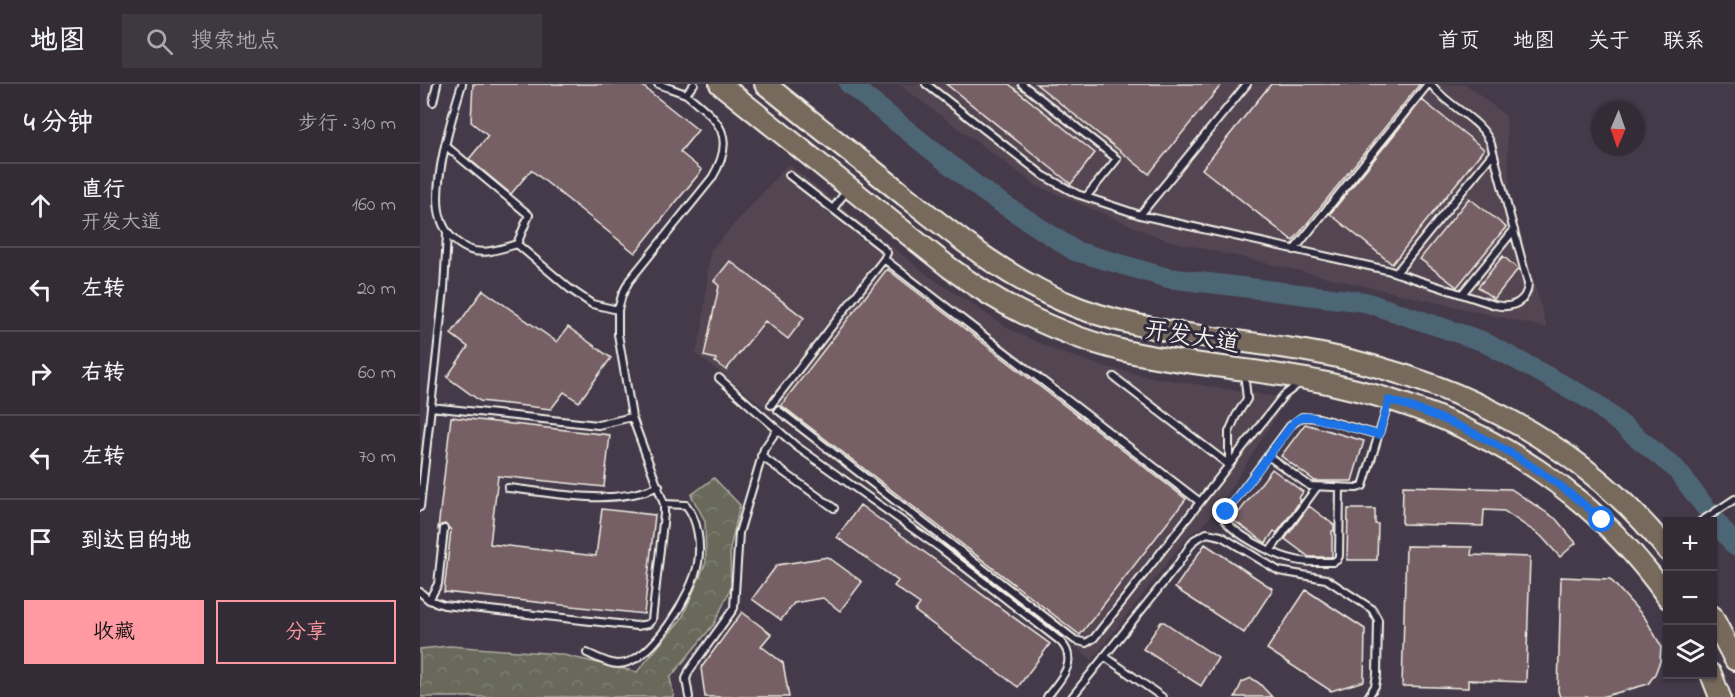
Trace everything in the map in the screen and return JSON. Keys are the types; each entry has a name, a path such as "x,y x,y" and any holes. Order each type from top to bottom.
{"main road":[{"name":"开发大道","path":"720,84 972,284 1020,313 1071,335 1125,351 1306,380 1353,390 1389,400 1461,426 1487,438 1536,467 1573,495 1602,520 1663,592"},
{"name":"开发大道","path":"765,84 967,245 1033,288 1081,309 1131,323 1331,356 1417,379 1473,400 1526,428 1576,461 1621,500 1663,546"},
{"path":"1717,624 1735,660"},
{"path":"1713,679 1720,697"}],"lane":[{"path":"433,102 437,84"},
{"path":"420,507 444,289 447,234 438,204 439,182 453,110 462,84"},
{"path":"420,592 429,600 444,605 637,626 648,624 653,615 664,504 632,417 617,326 618,310 629,281 712,178 722,159 724,143 720,127 711,114 686,94 658,84"},
{"path":"686,94 694,84"},
{"path":"926,84 1044,176 1086,197 1140,215 1294,250 1396,273 1504,307 1514,306 1524,297 1528,284 1488,136 1444,100 1430,84 1294,250"},
{"path":"1022,84 1117,159 1086,197"},
{"path":"1140,215 1243,85"},
{"path":"446,146 529,215 517,244"},
{"path":"1396,273 1493,153"},
{"path":"771,405 884,259 886,253 883,248 789,175"},
{"path":"832,209 850,188"},
{"path":"1462,294 1514,230"},
{"path":"447,234 469,250 491,251 517,244"},
{"path":"517,244 570,289 592,304 618,310"},
{"path":"884,259 1200,502"},
{"path":"1229,465 1229,432 1247,399 1244,370"},
{"path":"1114,377 1229,465"},
{"path":"719,378 777,430 815,460 940,548 1065,645 1069,659 1067,669 1047,697"},
{"path":"778,410 1080,642 1086,643 1094,638 1283,396 1306,380"},
{"path":"1268,456 1304,483 1317,487 1363,486 1389,400"},
{"path":"431,407 598,425 632,417"},
{"path":"1340,488 1337,560 1295,560 1270,551 1251,541 1228,524 1224,518 1226,512 1290,426 1302,417 1319,418 1379,435"},
{"path":"689,697 687,679 689,671 734,608 739,533 761,456 768,441 777,430"},
{"path":"761,456 834,508"},
{"path":"508,488 615,498 638,494 659,486"},
{"path":"1270,551 1317,487"},
{"path":"1708,517 1735,499"},
{"path":"587,653 617,664 644,654 672,620 692,584 698,562 699,540 692,513 686,505 664,504"},
{"path":"429,600 438,584 444,530"},
{"path":"1072,697 1180,562 1194,540 1204,534 1225,537 1279,571 1326,579 1372,609 1377,620 1377,675 1375,686 1368,697"},
{"path":"1104,656 1162,697"}],"shaded area":[{"path":"898,84 1466,84 1506,116 1510,197 1547,328 1166,240 1037,186"},
{"path":"788,164 929,276 1011,330 1057,351 1103,366 1151,377 1290,399 1282,407 1226,496 1202,527 1190,534 1092,660 696,354 702,329 710,251"}],"green space":[{"path":"714,478 740,505 730,549 731,588 714,624 670,678 674,697 420,697 420,649 449,646 559,654 637,672 682,618 706,562 705,521 691,495"}],"building":[{"path":"473,84 640,84 698,130 680,152 702,170 635,253 531,170 511,194 469,159 488,136 471,122"},
{"path":"946,84 1009,84 1095,153 1071,184"},
{"path":"1036,84 1222,84 1149,174"},
{"path":"1271,84 1420,84 1293,241 1202,169"},
{"path":"1422,100 1484,149 1392,264 1330,214"},
{"path":"1469,198 1506,227 1457,287 1420,259"},
{"path":"1503,256 1518,269 1494,299 1478,287"},
{"path":"730,261 804,318 788,339 765,321 726,370 715,362 716,359 704,356 719,286 714,281"},
{"path":"887,269 1186,499 1080,635 781,405"},
{"path":"483,290 557,342 568,327 611,358 579,402 564,392 551,409 480,401 447,377 468,347 451,334"},
{"path":"451,417 610,435 604,487 498,476 490,544 596,556 602,509 655,515 644,614 444,592 451,530 445,524 438,529"},
{"path":"1305,424 1364,441 1352,481 1315,481 1281,456"},
{"path":"1272,469 1303,492 1299,498 1301,500 1277,533 1274,531 1266,543 1233,520"},
{"path":"1403,486 1511,489 1556,519 1576,543 1560,557 1541,536 1504,511 1484,510 1483,526 1402,524"},
{"path":"860,505 1050,644 1018,687 915,611 920,604 894,586 898,581 837,537"},
{"path":"1309,506 1334,525 1332,557 1309,557 1285,539"},
{"path":"1348,509 1375,509 1375,524 1378,524 1377,560 1347,560"},
{"path":"1205,544 1273,589 1244,633 1175,588"},
{"path":"1406,546 1472,547 1471,555 1530,557 1526,682 1468,680 1468,688 1402,686"},
{"path":"828,557 862,582 840,611 823,598 794,603 781,620 752,599 777,565"},
{"path":"1561,577 1610,579 1645,618 1661,646 1660,661 1648,684 1602,697 1560,697 1558,691"},
{"path":"1306,590 1365,629 1364,681 1331,691 1267,649"},
{"path":"742,612 771,634 761,646 783,663 789,697 705,697 701,668"},
{"path":"1161,622 1218,658 1201,686 1143,649"},
{"path":"1251,678 1272,697 1235,697 1242,682"}],"waterway":[{"path":"849,84 983,191 1075,251 1168,278 1365,302 1482,341 1591,400 1676,469 1735,546"}],"route":[{"path":"1226,512 1295,421 1302,417 1319,418 1379,435 1389,400 1435,415 1487,438 1536,467 1602,520"}]}
